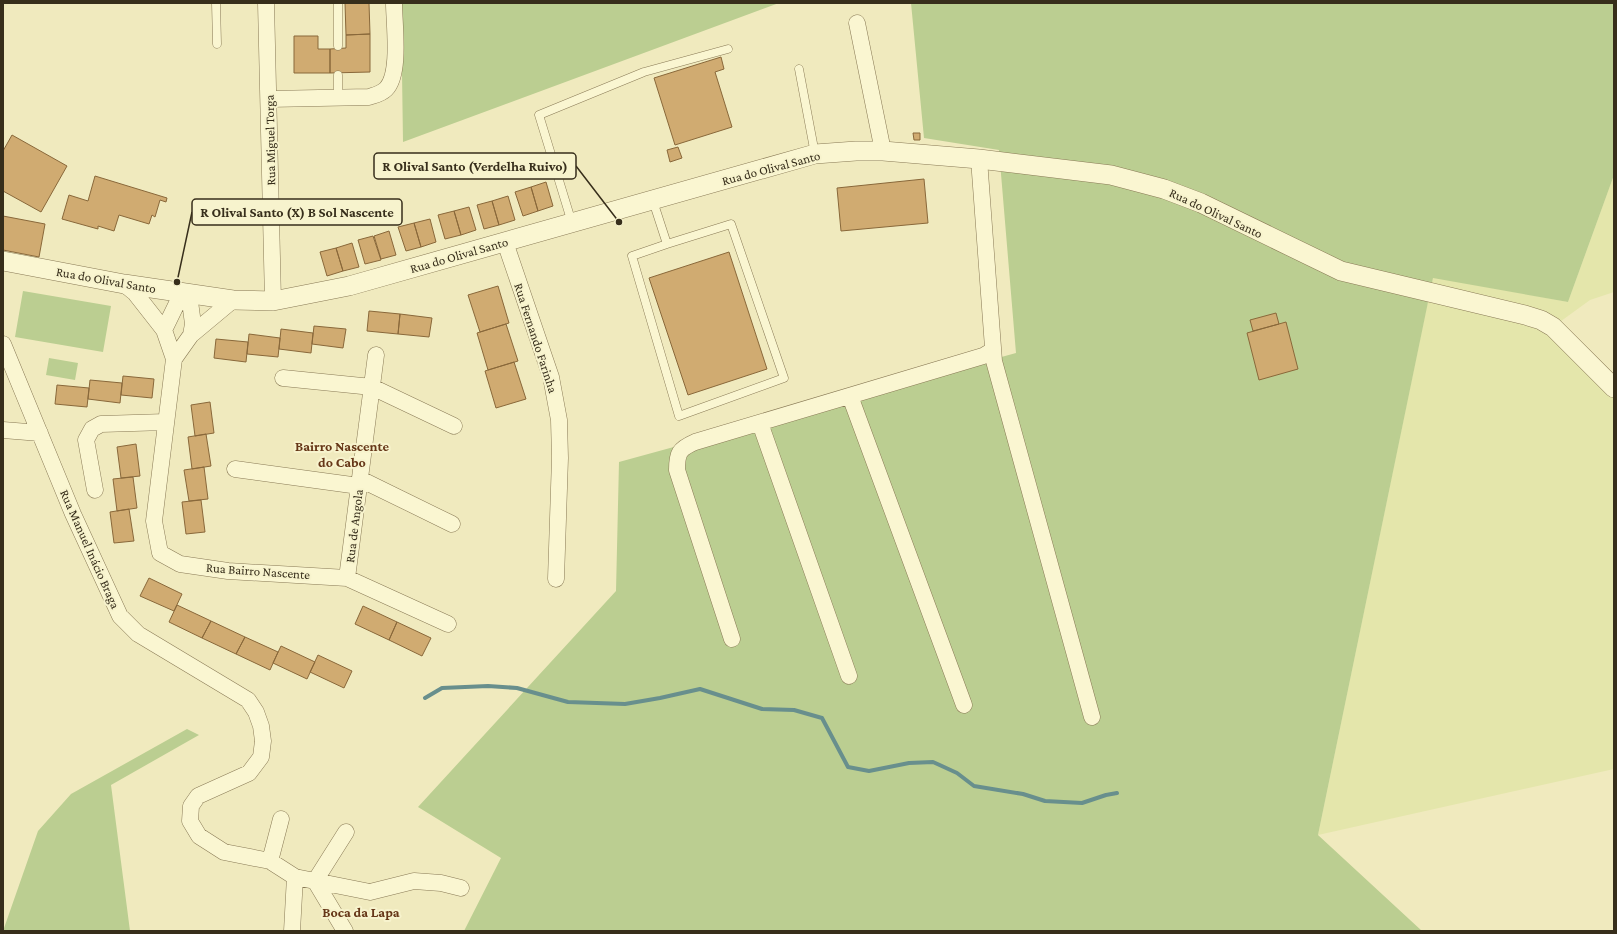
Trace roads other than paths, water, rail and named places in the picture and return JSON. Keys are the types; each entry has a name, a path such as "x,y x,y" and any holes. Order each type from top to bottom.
{"street":[{"name":"Rua Miguel Torga","path":"266,3 273,301"},
{"path":"269,99 369,97 378,94 386,88 391,81 394,70 394,3"},
{"path":"857,23 883,151"},
{"name":"Rua do Olival Santo","path":"3,261 185,294 233,300 273,301 350,286 815,154 883,151 979,159 1111,175 1164,189 1201,203 1341,271 1541,320 1553,327 1614,388"},
{"path":"979,159 994,361 1092,717"},
{"name":"Rua Fernando Farinha","path":"505,242 551,378 559,420 560,466 556,579"},
{"name":"Rua Bairro Nascente","path":"124,284 135,293 164,330 174,359 154,521 160,553 180,564 228,571 347,578 448,624"},
{"path":"164,330 185,294"},
{"path":"185,294 193,324 192,335"},
{"name":"Rua Bairro Nascente","path":"174,359 192,335 233,300"},
{"name":"Rua Manuel Inácio Braga","path":"3,344 73,514 120,616 138,634 248,700 256,712 261,726 263,742 261,757 258,763 249,773 198,796 194,800 189,814 192,826 198,836 224,852 270,861"},
{"path":"732,639 677,470 677,458 683,448 695,442 982,356 993,350"},
{"name":"Rua de Angola","path":"347,578 376,355"},
{"path":"283,378 372,387 454,426"},
{"path":"850,396 964,705"},
{"path":"95,490 86,440 92,429 101,424 166,422"},
{"path":"760,423 849,676"},
{"path":"3,430 40,433"},
{"path":"235,469 360,482 452,524"},
{"path":"281,819 270,861 295,877 370,892 414,881 441,883 461,888"},
{"path":"315,881 346,832"},
{"path":"292,931 295,877"},
{"path":"315,881 345,931"}],"lane":[{"path":"216,3 217,44"},
{"path":"338,3 338,46"},
{"path":"572,224 538,115 644,72 728,49"},
{"path":"799,69 815,154"},
{"path":"338,75 338,98"},
{"path":"652,201 667,244"},
{"path":"731,224 784,378 679,416 632,256 667,244 731,224"}],"waterway":[{"path":"425,698 442,688 488,686 517,688 568,702 625,704 700,689 762,709 794,710 822,718 848,767 869,771 909,763 933,762 957,773 974,786 1023,794 1045,801 1082,803 1117,793"}],"place":[{"name":"R Olival Santo (Verdelha Ruivo)","path":"619,222"},
{"name":"R Olival Santo (X) B Sol Nascente","path":"177,282"}],"district":[{"name":"Bairro Nascente do Cabo","path":"342,454"},
{"name":"Boca da Lapa","path":"361,912"}]}
